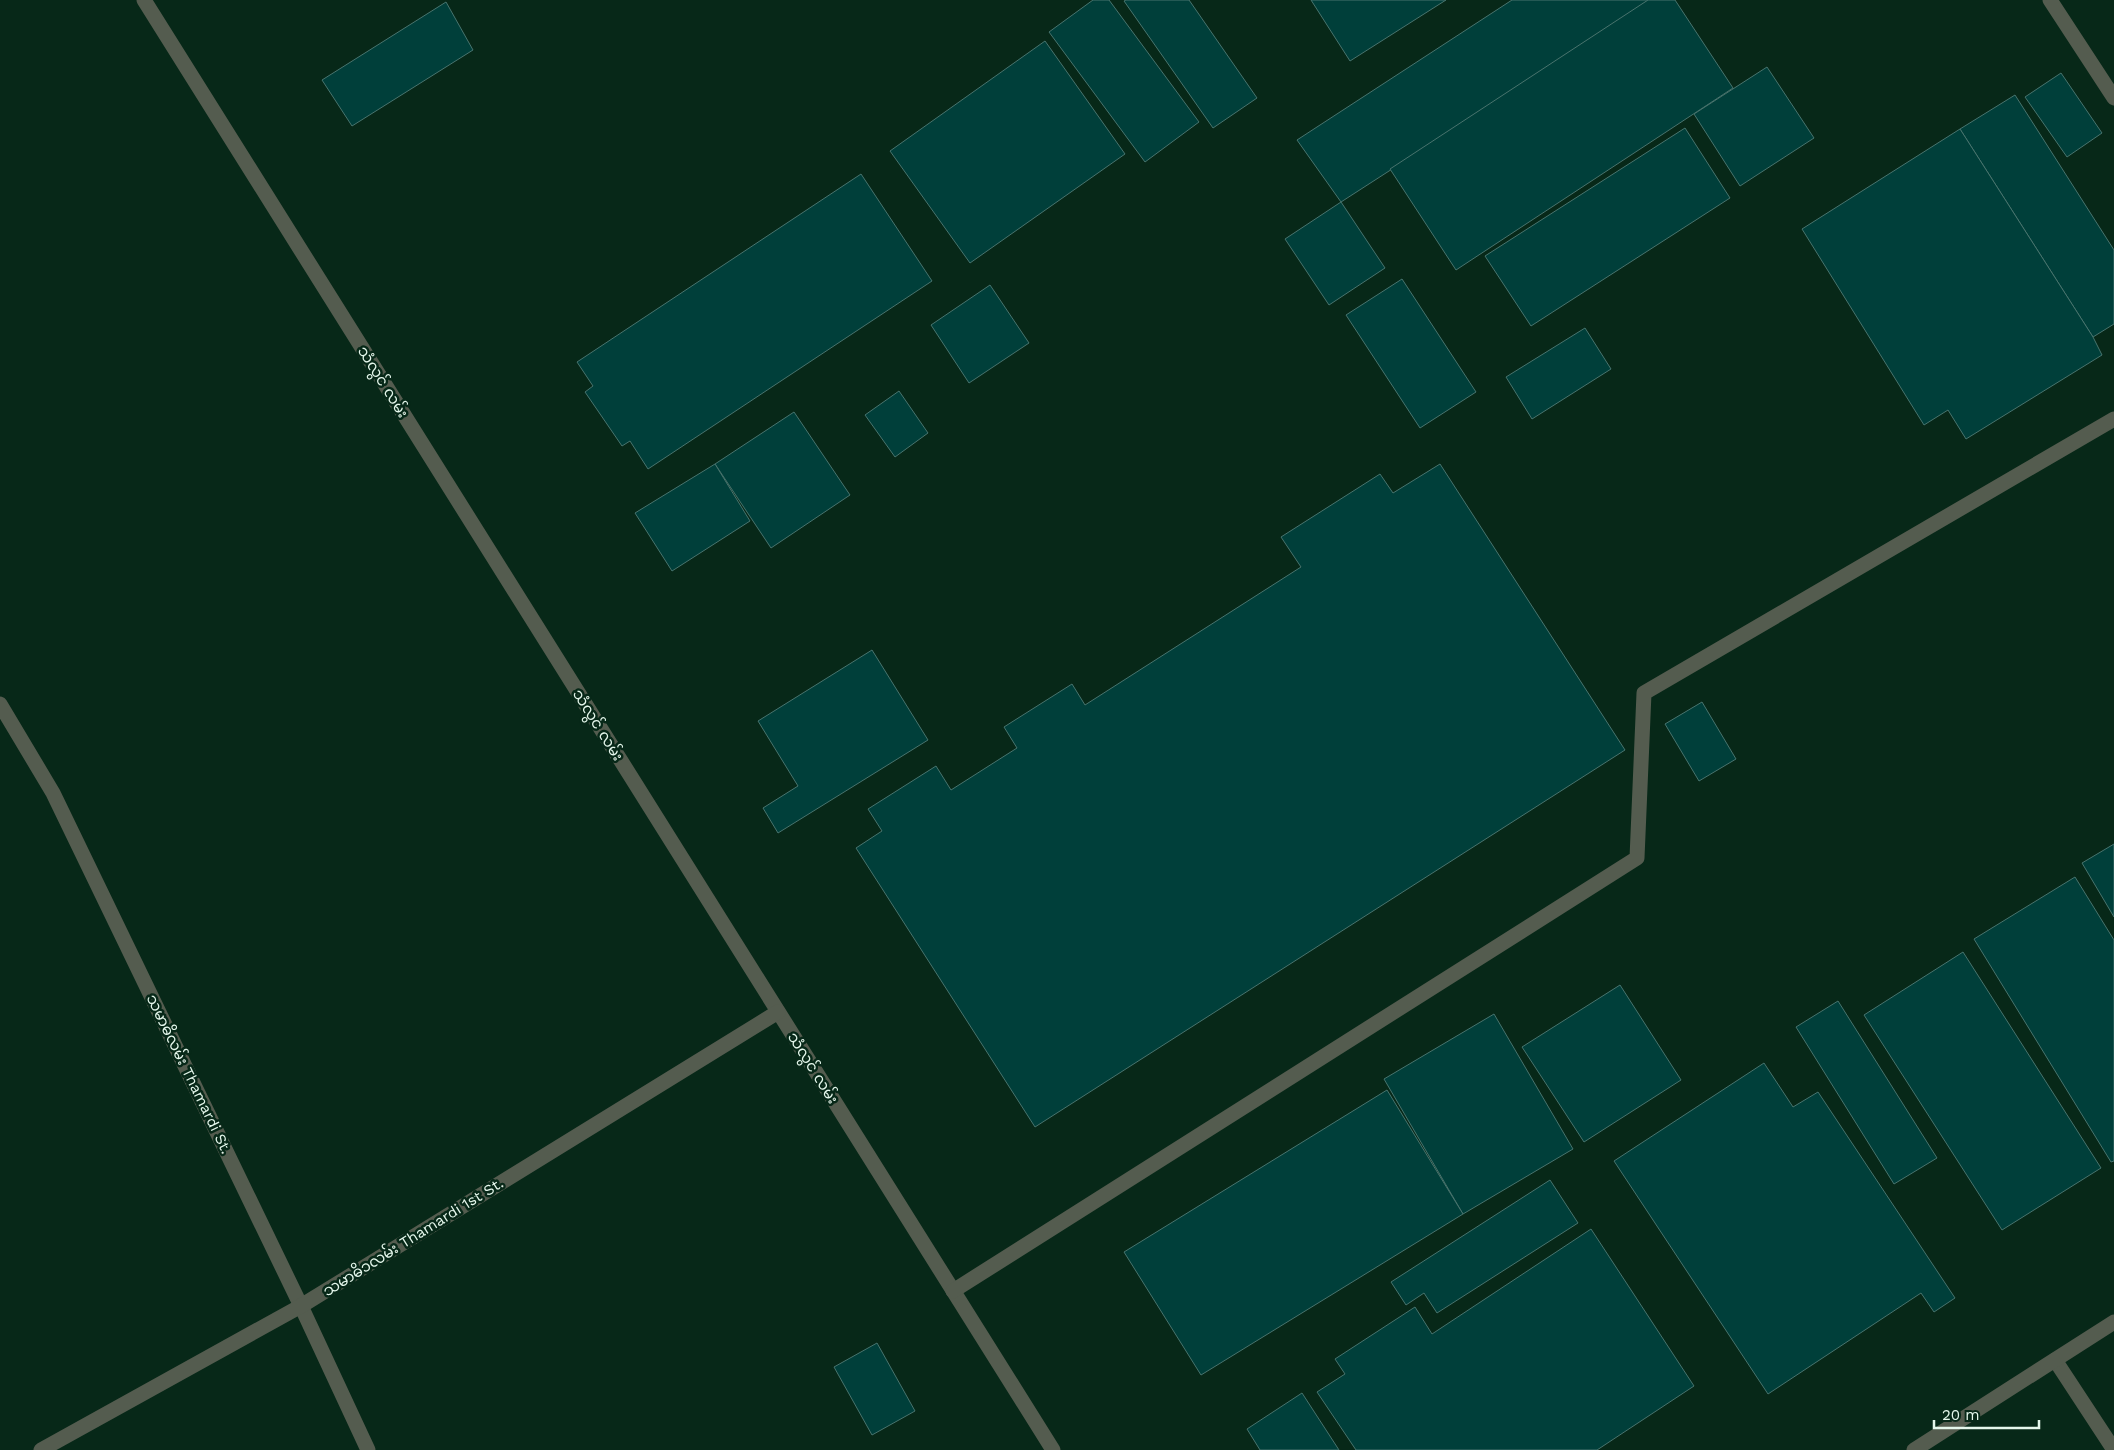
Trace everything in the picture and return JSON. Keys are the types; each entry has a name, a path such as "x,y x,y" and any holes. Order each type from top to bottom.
{"street":[{"name":"သံလွင် လမ်း","path":"144,0 1053,1450"},
{"path":"2050,0 2114,98"},
{"path":"953,1291 1637,858 1644,693 2114,419"},
{"name":"သမာဓိလမ်း Thamardi St.","path":"0,704 53,793 301,1306 368,1450"},
{"name":"သမာဓိ၁လမ်း Thamardi 1st St.","path":"41,1450 301,1306 778,1012"},
{"path":"1914,1450 2114,1322"},
{"path":"2055,1360 2114,1450"}],"building":[{"path":"1093,0 1109,0 1199,122 1145,162 1049,32"},
{"path":"1189,0 1257,98 1213,128 1124,1"},
{"path":"1311,0 1446,0 1350,61"},
{"path":"1512,0 1654,0 1341,202 1297,140"},
{"path":"1648,0 1675,0 1733,88 1456,270 1390,169"},
{"path":"446,2 473,50 352,126 322,80"},
{"path":"1045,41 1125,154 970,263 890,151"},
{"path":"1767,67 1814,138 1740,186 1694,114"},
{"path":"2061,73 2102,133 2067,157 2025,97"},
{"path":"2015,95 2114,250 2114,324 2093,337 1960,129"},
{"path":"1685,128 1730,198 1531,326 1485,256"},
{"path":"1960,129 2093,337 2102,355 1966,439 1948,410 1924,425 1802,229"},
{"path":"861,174 932,281 648,469 630,441 622,446 585,392 593,386 577,362"},
{"path":"1341,202 1385,268 1329,305 1285,239"},
{"path":"1402,279 1476,392 1420,428 1346,315"},
{"path":"990,285 1029,343 969,383 931,325"},
{"path":"1585,328 1611,369 1532,419 1506,377"},
{"path":"899,391 928,433 895,457 865,415"},
{"path":"794,412 850,495 771,548 715,464"},
{"path":"715,464 750,521 672,571 635,513"},
{"path":"1440,464 1625,750 1035,1127 856,848 882,831 868,809 936,766 951,790 1017,748 1004,727 1072,684 1085,705 1301,567 1281,537 1380,474 1393,493"},
{"path":"872,650 928,740 778,833 763,808 798,786 758,721"},
{"path":"1702,702 1736,759 1699,781 1665,724"},
{"path":"2114,844 2114,917 2082,863"},
{"path":"2075,877 2114,940 2114,1161 2111,1162 1974,939"},
{"path":"1963,952 2101,1168 2002,1230 1864,1015"},
{"path":"1620,985 1681,1080 1584,1142 1522,1047"},
{"path":"1838,1001 1937,1158 1894,1184 1796,1027"},
{"path":"1494,1014 1573,1149 1463,1214 1384,1079"},
{"path":"1764,1063 1793,1107 1818,1092 1955,1298 1934,1312 1921,1293 1768,1394 1614,1161"},
{"path":"1387,1090 1463,1214 1201,1375 1124,1252"},
{"path":"1550,1180 1578,1223 1437,1313 1424,1293 1406,1305 1391,1282"},
{"path":"1591,1229 1694,1386 1597,1450 1356,1450 1317,1392 1345,1374 1335,1359 1415,1307 1432,1334"},
{"path":"877,1343 915,1411 872,1435 834,1367"},
{"path":"1302,1393 1339,1450 1260,1450 1247,1429"}]}
